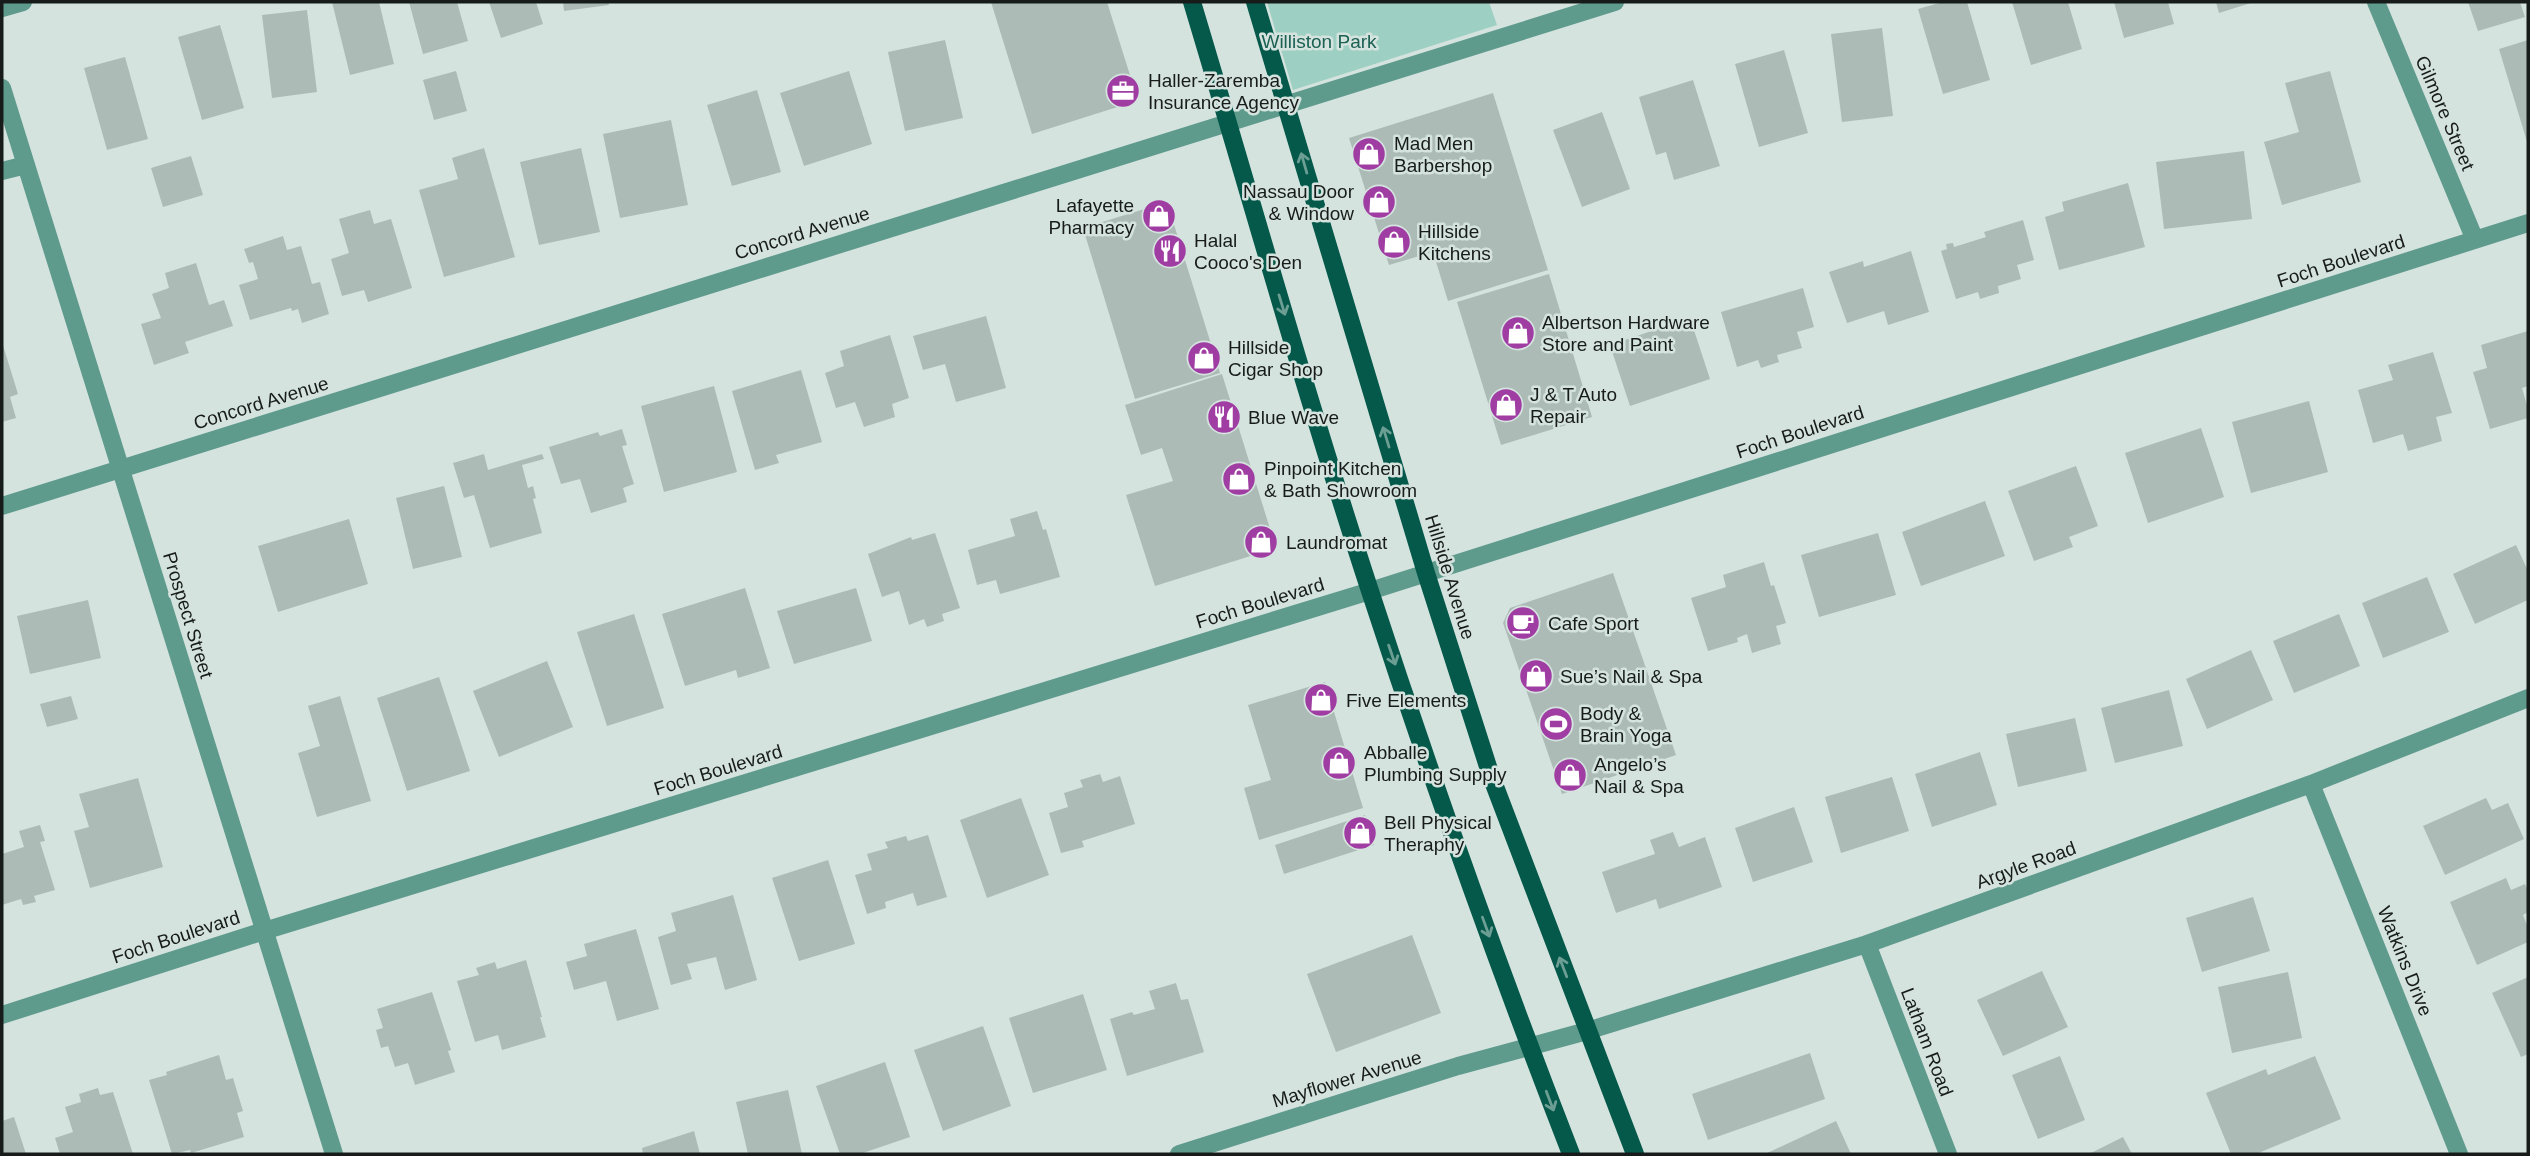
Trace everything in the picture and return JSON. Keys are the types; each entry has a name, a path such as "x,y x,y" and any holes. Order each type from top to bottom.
{"main road":[{"path":"1192,2 1370,591 1529,1047 1571,1154"},
{"name":"Hillside Avenue","path":"1255,2 1426,573 1491,776 1635,1154"}],"street":[{"path":"2,8 23,2"},
{"name":"Concord Avenue","path":"2,506 1615,2"},
{"name":"Gilmore Street","path":"2376,2 2475,240"},
{"name":"Prospect Street","path":"2,88 334,1154"},
{"path":"2,171 26,165"},
{"name":"Foch Boulevard","path":"2,1015 1370,591 2528,223"},
{"name":"Argyle Road","path":"1529,1047 1867,944 2311,784 2528,698"},
{"name":"Watkins Drive","path":"2311,784 2459,1154"},
{"name":"Latham Road","path":"1867,944 1948,1154"},
{"name":"Mayflower Avenue","path":"1179,1154 1458,1066 1529,1047"}],"green space":[{"name":"Williston Park","path":"1267,2 1489,2 1497,25 1293,90"}],"building":[{"path":"332,2 379,2 394,64 350,75"},
{"path":"409,2 457,2 468,41 423,54"},
{"path":"489,2 536,2 543,24 501,38"},
{"path":"563,2 608,2 609,5 564,11"},
{"path":"991,2 1107,2 1135,91 1127,104 1032,134"},
{"path":"1943,2 1967,2 1990,80 1943,94 1918,9"},
{"path":"2012,2 2068,2 2082,49 2031,65"},
{"path":"2114,2 2168,2 2174,24 2124,38"},
{"path":"2216,2 2254,2 2219,13"},
{"path":"2468,2 2520,2 2525,17 2478,31"},
{"path":"307,10 317,92 272,98 262,15"},
{"path":"220,25 244,108 202,120 178,37"},
{"path":"1882,28 1893,116 1842,122 1831,34"},
{"path":"945,40 963,118 905,131 888,52"},
{"path":"2528,40 2528,145 2499,49"},
{"path":"1784,50 1808,133 1759,147 1735,64"},
{"path":"125,57 148,139 107,150 84,68"},
{"path":"456,71 467,111 434,120 423,80"},
{"path":"849,71 872,144 804,166 780,93"},
{"path":"2330,71 2361,182 2282,205 2264,142 2299,132 2285,83"},
{"path":"1693,80 1720,166 1674,180 1666,152 1656,155 1639,97"},
{"path":"757,90 781,172 732,186 707,105"},
{"path":"1493,93 1548,270 1448,301 1433,252 1389,265 1349,138"},
{"path":"1602,112 1630,189 1582,207 1553,130"},
{"path":"671,120 688,205 620,218 603,134"},
{"path":"484,148 515,257 444,277 419,190 458,179 452,158"},
{"path":"581,148 600,232 539,245 520,162"},
{"path":"2244,151 2252,219 2164,229 2156,162"},
{"path":"191,156 203,195 163,207 151,168"},
{"path":"2128,183 2145,247 2059,270 2045,217 2064,211 2062,202"},
{"path":"1167,202 1220,373 1135,399 1083,228"},
{"path":"370,210 374,224 391,219 412,288 368,302 364,290 342,296 331,259 349,253 339,219"},
{"path":"2023,220 2034,260 2017,265 2021,279 1998,286 1999,293 1980,299 1978,292 1956,299 1941,251 1947,249 1946,244 1953,243 1954,247 1986,237 1984,232"},
{"path":"283,236 287,250 301,246 312,284 320,282 329,314 302,323 298,309 292,311 291,308 250,320 239,285 258,279 253,262 249,263 244,249"},
{"path":"1911,251 1929,312 1888,325 1884,311 1847,323 1829,272 1863,261 1864,267"},
{"path":"196,263 209,305 224,300 233,326 185,342 189,353 154,365 141,324 161,318 152,294 169,288 165,273"},
{"path":"1549,274 1592,417 1501,445 1457,302"},
{"path":"1803,288 1814,327 1797,332 1802,348 1777,355 1779,362 1761,368 1758,360 1737,367 1721,312"},
{"path":"986,316 1006,388 956,402 945,364 923,370 913,336"},
{"path":"1690,318 1710,379 1630,406 1610,345"},
{"path":"2528,331 2528,386 2522,388 2528,418 2490,429 2473,372 2487,368 2481,345"},
{"path":"890,335 909,398 892,404 895,417 864,427 855,402 836,408 825,373 844,366 840,351"},
{"path":"2,342 18,394 10,397 16,418 2,422"},
{"path":"2433,352 2452,413 2436,417 2442,441 2408,451 2403,434 2373,443 2358,390 2393,380 2388,365"},
{"path":"801,370 822,442 776,455 779,463 755,470 732,391"},
{"path":"1222,374 1276,548 1155,586 1126,495 1173,481 1162,448 1141,455 1125,405"},
{"path":"714,386 737,472 664,492 641,406"},
{"path":"2309,401 2328,472 2251,493 2232,422"},
{"path":"2201,428 2224,497 2148,523 2125,453"},
{"path":"622,429 627,445 622,446 634,484 623,488 627,502 591,513 580,479 561,484 549,447 598,432 600,436"},
{"path":"484,454 488,470 542,454 544,459 522,465 528,488 533,486 536,498 533,499 542,533 490,548 474,495 464,498 453,463"},
{"path":"2076,466 2098,526 2069,537 2073,547 2034,561 2008,491"},
{"path":"444,486 462,557 413,569 396,498"},
{"path":"1985,501 2005,556 1921,586 1902,532"},
{"path":"1037,511 1043,530 1046,529 1060,577 1000,594 996,580 977,585 968,550 1015,536 1010,519"},
{"path":"349,519 368,584 278,612 258,546"},
{"path":"935,533 960,608 942,614 944,621 927,627 924,619 909,625 899,591 882,597 868,554 911,537 912,540"},
{"path":"1878,533 1896,595 1819,617 1801,555"},
{"path":"2516,545 2528,571 2528,600 2475,624 2453,574"},
{"path":"1764,562 1786,623 1776,626 1781,644 1752,653 1747,634 1737,638 1738,642 1708,651 1691,598 1726,587 1723,575"},
{"path":"1613,573 1676,755 1562,794 1503,623 1510,608"},
{"path":"2427,577 2449,632 2383,658 2362,603"},
{"path":"745,588 770,668 738,678 736,670 685,686 662,614"},
{"path":"856,588 872,641 794,664 777,611"},
{"path":"88,600 101,658 30,674 17,616"},
{"path":"634,614 664,708 607,726 577,632"},
{"path":"2339,614 2360,666 2294,693 2273,641"},
{"path":"2251,650 2273,700 2207,729 2186,679"},
{"path":"547,661 573,727 499,757 473,691"},
{"path":"439,677 470,771 407,791 377,698"},
{"path":"1325,682 1363,808 1259,840 1244,788 1271,780 1248,705"},
{"path":"2169,690 2183,746 2115,763 2101,708"},
{"path":"71,696 78,719 47,727 40,704"},
{"path":"340,696 371,801 317,817 298,753 320,746 308,706"},
{"path":"2075,718 2087,771 2018,787 2006,734"},
{"path":"1980,752 1997,805 1932,827 1915,774"},
{"path":"1100,774 1103,782 1120,776 1135,824 1082,841 1084,847 1061,853 1049,813 1068,807 1064,793 1083,787 1080,780"},
{"path":"1892,777 1909,831 1841,853 1825,797"},
{"path":"138,778 163,867 90,888 74,831 89,827 79,794"},
{"path":"1021,798 1049,875 987,898 960,820"},
{"path":"2486,798 2492,810 2508,803 2524,839 2445,875 2423,826"},
{"path":"1794,807 1813,862 1753,882 1735,828"},
{"path":"1365,815 1374,845 1284,874 1275,845"},
{"path":"40,825 45,841 40,842 55,890 34,896 36,902 23,905 21,899 2,905 2,854 24,847 19,831"},
{"path":"1673,832 1679,847 1705,837 1722,887 1659,909 1656,899 1616,913 1602,872 1655,854 1650,840"},
{"path":"928,835 947,897 917,906 913,893 885,902 886,908 867,914 855,875 872,870 867,854 888,848 885,842 906,836 908,841"},
{"path":"828,860 855,944 799,961 772,878"},
{"path":"2506,878 2511,890 2525,884 2528,891 2528,912 2523,915 2528,928 2528,942 2477,965 2450,902"},
{"path":"733,895 757,980 725,990 716,957 687,964 692,979 671,985 658,937 676,931 671,913"},
{"path":"2253,897 2270,951 2202,972 2186,918"},
{"path":"636,929 659,1009 617,1021 606,981 574,990 566,962 587,956 584,944"},
{"path":"1412,935 1441,1013 1336,1052 1307,974"},
{"path":"526,960 546,1037 502,1050 498,1035 475,1042 457,981 479,975 476,968 495,962 497,969"},
{"path":"2042,971 2068,1027 2003,1056 1977,1000"},
{"path":"2288,972 2302,1038 2232,1053 2218,987"},
{"path":"2528,977 2528,1054 2521,1057 2492,993"},
{"path":"1176,983 1181,1000 1188,999 1204,1052 1127,1076 1110,1019 1155,1009 1149,991"},
{"path":"432,992 451,1050 448,1051 455,1072 415,1085 408,1063 395,1067 388,1046 381,1048 376,1030 383,1028 377,1009"},
{"path":"1083,994 1107,1070 1033,1093 1009,1018"},
{"path":"983,1026 1011,1106 943,1131 914,1050"},
{"path":"1810,1053 1825,1099 1708,1140 1692,1094"},
{"path":"219,1055 226,1080 233,1078 243,1111 237,1113 244,1137 191,1153 190,1150 172,1154 149,1080"},
{"path":"2060,1056 2085,1120 2038,1139 2012,1075"},
{"path":"2315,1056 2341,1119 2256,1154 2231,1154 2206,1093 2266,1069 2268,1075"},
{"path":"885,1062 910,1137 860,1154 840,1154 816,1086"},
{"path":"98,1088 100,1095 113,1092 133,1154 60,1154 55,1138 73,1132 65,1107 81,1102 79,1094"},
{"path":"788,1090 802,1154 748,1154 736,1102"},
{"path":"14,1117 26,1154 2,1154 2,1121"},
{"path":"1836,1121 1851,1154 1765,1154"},
{"path":"694,1131 700,1154 643,1154 642,1148"},
{"path":"2123,1137 2132,1154 2089,1154"}],"place":[{"name":"Haller-Zaremba Insurance Agency","path":"1123,91"},
{"name":"Mad Men Barbershop","path":"1369,154"},
{"name":"Nassau Door & Window","path":"1379,202"},
{"name":"Lafayette Pharmacy","path":"1159,216"},
{"name":"Hillside Kitchens","path":"1394,242"},
{"name":"Halal Cooco's Den","path":"1170,251"},
{"name":"Albertson Hardware Store and Paint","path":"1518,333"},
{"name":"Hillside Cigar Shop","path":"1204,358"},
{"name":"J & T Auto Repair","path":"1506,405"},
{"name":"Blue Wave","path":"1224,417"},
{"name":"Pinpoint Kitchen & Bath Showroom","path":"1239,479"},
{"name":"Laundromat","path":"1261,542"},
{"name":"Cafe Sport","path":"1523,623"},
{"name":"Sue’s Nail & Spa","path":"1536,676"},
{"name":"Five Elements","path":"1321,700"},
{"name":"Body & Brain Yoga","path":"1556,724"},
{"name":"Abballe Plumbing Supply","path":"1339,763"},
{"name":"Angelo’s Nail & Spa","path":"1570,775"},
{"name":"Bell Physical Theraphy","path":"1360,833"}]}
